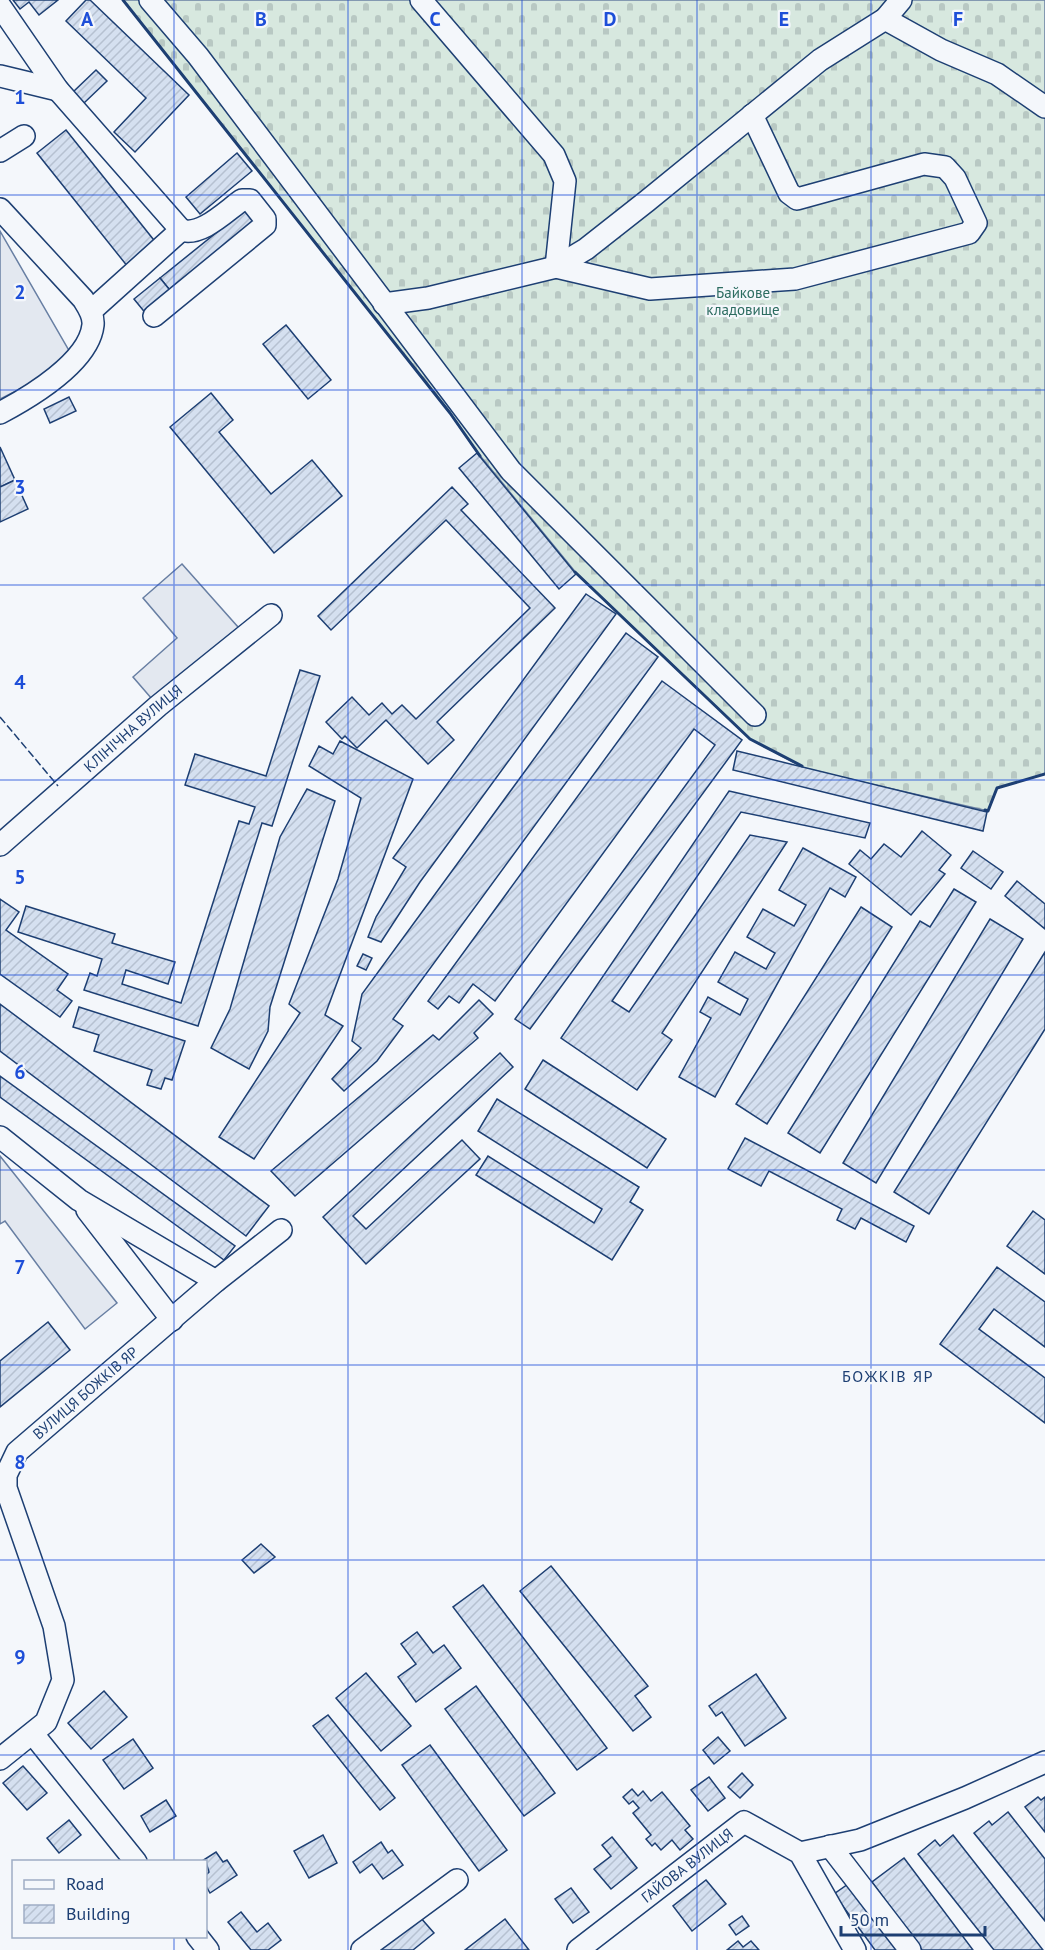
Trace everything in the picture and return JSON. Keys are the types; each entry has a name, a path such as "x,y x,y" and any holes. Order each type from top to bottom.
{"street":[{"path":"150,0 198,56 511,471 755,715"},
{"path":"421,0 554,155 565,182 556,267"},
{"path":"384,304 428,298 556,267 594,242 820,60 885,19 901,0"},
{"path":"0,6 58,90 181,230 189,233 199,230 242,200 250,200 265,219 265,225 154,316"},
{"path":"885,19 941,50 997,74 1045,107"},
{"path":"0,76 58,90"},
{"path":"556,267 650,289 795,279 969,233 976,223 955,178 945,167 924,164 798,199 789,193 752,115"},
{"path":"0,151 24,136"},
{"path":"0,209 91,310 93,324 88,340 60,376 0,413"},
{"path":"91,310 181,230"},
{"name":"КЛІНІЧНА ВУЛИЦЯ","path":"0,845 158,706 271,615"},
{"path":"0,1137 79,1200 216,1281"},
{"path":"79,1200 172,1320"},
{"name":"ВУЛИЦЯ БОЖКІВ ЯР","path":"0,1758 46,1722 56,1704 63,1680 58,1639 9,1502 6,1475 17,1452 216,1281 281,1230"},
{"path":"33,1734 134,1860"},
{"path":"855,1950 800,1852 881,1832 1045,1762"},
{"name":"ГАЙОВА ВУЛИЦЯ","path":"578,1950 744,1822 800,1852"},
{"path":"830,1846 910,1950"},
{"path":"362,1950 457,1880"},
{"path":"199,1938 208,1950"}],"green space":[{"name":"Байкове кладовище","path":"123,0 1045,0 1045,774 997,788 988,811 806,769 750,739 577,574 477,452 450,413"}],"shaded area":[{"path":"0,231 75,361 0,399"},
{"path":"182,564 246,636 158,706 133,677 177,638 143,598"},
{"path":"0,1156 117,1303 85,1329 5,1221 0,1224"}],"building":[{"path":"13,0 58,0 39,15 29,2 20,9"},
{"path":"86,0 90,0 189,95 135,152 114,132 146,98 66,21"},
{"path":"96,70 107,81 84,103 73,92"},
{"path":"66,130 157,244 128,267 37,153"},
{"path":"237,153 252,171 200,214 186,197"},
{"path":"247,208 260,223 173,294 160,278"},
{"path":"160,278 173,294 147,315 134,299"},
{"path":"286,325 331,380 308,399 263,344"},
{"path":"211,393 233,420 219,432 271,494 312,460 342,496 274,553 170,427"},
{"path":"69,397 76,411 50,423 44,409"},
{"path":"0,447 15,480 0,487"},
{"path":"477,453 576,574 559,589 459,468"},
{"path":"15,480 28,509 0,522 0,487"},
{"path":"452,487 468,504 461,510 555,608 437,722 454,740 428,764 386,720 357,748 345,736 342,739 326,722 352,697 369,715 382,703 392,714 402,705 416,719 530,608 446,520 331,630 318,616"},
{"path":"586,594 616,614 420,882 381,942 368,937 376,917 406,867 393,858"},
{"path":"626,633 658,657 393,1019 403,1026 377,1061 344,1091 332,1079 361,1048 352,1041 362,994"},
{"path":"300,670 320,676 272,826 262,823 198,1026 84,990 90,973 97,976 102,959 18,932 26,906 115,934 112,943 175,962 168,984 126,970 122,984 181,1003 239,821 249,824 255,807 185,785 195,754 266,776"},
{"path":"662,681 742,740 530,1029 515,1019 715,745 694,729 495,1001 473,984 459,1003 449,996 438,1009 428,1001"},
{"path":"340,741 413,779 325,1015 343,1026 254,1159 219,1137 300,1013 289,1004 338,879 361,798 309,766 319,746 333,754"},
{"path":"737,751 987,812 983,831 733,770"},
{"path":"307,789 335,801 270,1007 268,1031 249,1069 211,1048 230,1009 280,837"},
{"path":"729,791 870,823 865,838 741,812 612,1001 629,1012 750,835 787,842 662,1033 672,1040 637,1090 561,1038"},
{"path":"922,831 951,855 939,870 945,874 911,915 849,864 860,850 871,859 884,844 901,857"},
{"path":"803,848 856,877 845,897 830,888 715,1097 679,1077 711,1018 700,1012 708,997 740,1015 748,999 718,982 735,952 766,969 775,953 747,937 763,909 794,926 806,905 779,890"},
{"path":"973,851 1003,872 991,889 961,868"},
{"path":"1017,881 1045,904 1045,929 1005,896"},
{"path":"954,889 976,902 820,1153 788,1133 920,921 930,927"},
{"path":"0,899 19,912 6,930 68,974 57,990 72,1001 60,1017 0,974"},
{"path":"861,907 892,927 767,1124 736,1104"},
{"path":"990,919 1023,939 876,1183 843,1163"},
{"path":"1045,952 1045,1029 929,1214 894,1192"},
{"path":"363,954 372,958 366,970 357,966"},
{"path":"479,1000 493,1014 474,1033 478,1038 295,1196 271,1171 433,1035 439,1040"},
{"path":"0,1004 269,1206 246,1236 0,1051"},
{"path":"79,1007 185,1041 172,1080 165,1078 161,1089 147,1085 152,1070 94,1051 99,1035 73,1027"},
{"path":"500,1053 513,1067 353,1216 366,1229 462,1140 480,1159 366,1264 323,1217"},
{"path":"543,1060 666,1139 647,1168 525,1089"},
{"path":"0,1076 235,1246 224,1260 0,1097"},
{"path":"497,1099 639,1187 630,1202 643,1210 612,1260 476,1175 488,1156 594,1223 602,1209 478,1131"},
{"path":"745,1138 914,1226 906,1242 861,1218 855,1229 837,1220 842,1209 769,1171 761,1186 728,1169"},
{"path":"1033,1211 1045,1220 1045,1274 1007,1246"},
{"path":"997,1267 1045,1302 1045,1347 994,1309 979,1329 1045,1378 1045,1423 940,1344"},
{"path":"48,1322 70,1350 0,1407 0,1361"},
{"path":"261,1544 275,1557 254,1573 242,1560"},
{"path":"551,1566 648,1686 635,1696 651,1717 633,1731 520,1591"},
{"path":"483,1585 607,1748 577,1770 453,1607"},
{"path":"417,1632 433,1653 444,1645 461,1668 416,1702 398,1677 416,1664 401,1644"},
{"path":"366,1673 411,1726 381,1751 336,1698"},
{"path":"756,1674 786,1718 745,1746 722,1712 716,1716 709,1706"},
{"path":"476,1686 555,1793 524,1816 445,1709"},
{"path":"104,1691 127,1717 91,1749 68,1723"},
{"path":"328,1715 395,1798 380,1810 313,1726"},
{"path":"718,1737 730,1751 714,1764 703,1750"},
{"path":"133,1739 153,1768 124,1789 103,1760"},
{"path":"430,1745 507,1850 479,1871 402,1765"},
{"path":"23,1766 47,1793 27,1810 3,1783"},
{"path":"742,1773 753,1785 740,1798 728,1787"},
{"path":"709,1777 725,1798 708,1811 691,1790"},
{"path":"632,1789 638,1796 643,1791 651,1801 662,1792 690,1826 685,1830 693,1839 680,1850 672,1840 661,1850 655,1843 652,1846 646,1839 651,1835 633,1813 639,1808 633,1801 629,1804 623,1797"},
{"path":"1038,1797 1041,1800 1045,1797 1045,1832 1025,1807"},
{"path":"166,1800 176,1816 150,1832 141,1816"},
{"path":"1008,1812 1045,1859 1045,1921 974,1833 989,1821 992,1825"},
{"path":"69,1820 81,1835 59,1853 47,1838"},
{"path":"323,1835 337,1863 309,1878 294,1851"},
{"path":"953,1835 1043,1950 994,1950 918,1854 935,1840 940,1846"},
{"path":"612,1837 637,1868 611,1889 594,1869 611,1856 602,1845"},
{"path":"381,1842 388,1853 392,1850 403,1865 383,1879 372,1864 360,1873 353,1862"},
{"path":"216,1852 223,1862 227,1860 237,1875 210,1893 207,1888 209,1872 207,1860 204,1860"},
{"path":"904,1858 973,1950 922,1950 872,1882"},
{"path":"706,1880 726,1904 692,1931 673,1906"},
{"path":"851,1882 899,1950 875,1950 834,1894"},
{"path":"571,1888 589,1912 573,1923 555,1899"},
{"path":"241,1912 257,1932 268,1923 281,1940 268,1950 251,1950 228,1922"},
{"path":"742,1916 749,1926 736,1935 729,1925"},
{"path":"420,1917 434,1933 413,1950 379,1950"},
{"path":"505,1919 529,1950 465,1950"},
{"path":"738,1941 743,1947 751,1941 759,1950 727,1950"}],"fence":[{"path":"0,717 58,786"}],"wall":[{"path":"123,0 450,413 480,456"},
{"path":"575,572 750,739 802,766"},
{"path":"985,810 988,811 997,788 1045,774"}],"district":[{"name":"БОЖКІВ ЯР","path":"888,1376"}]}
